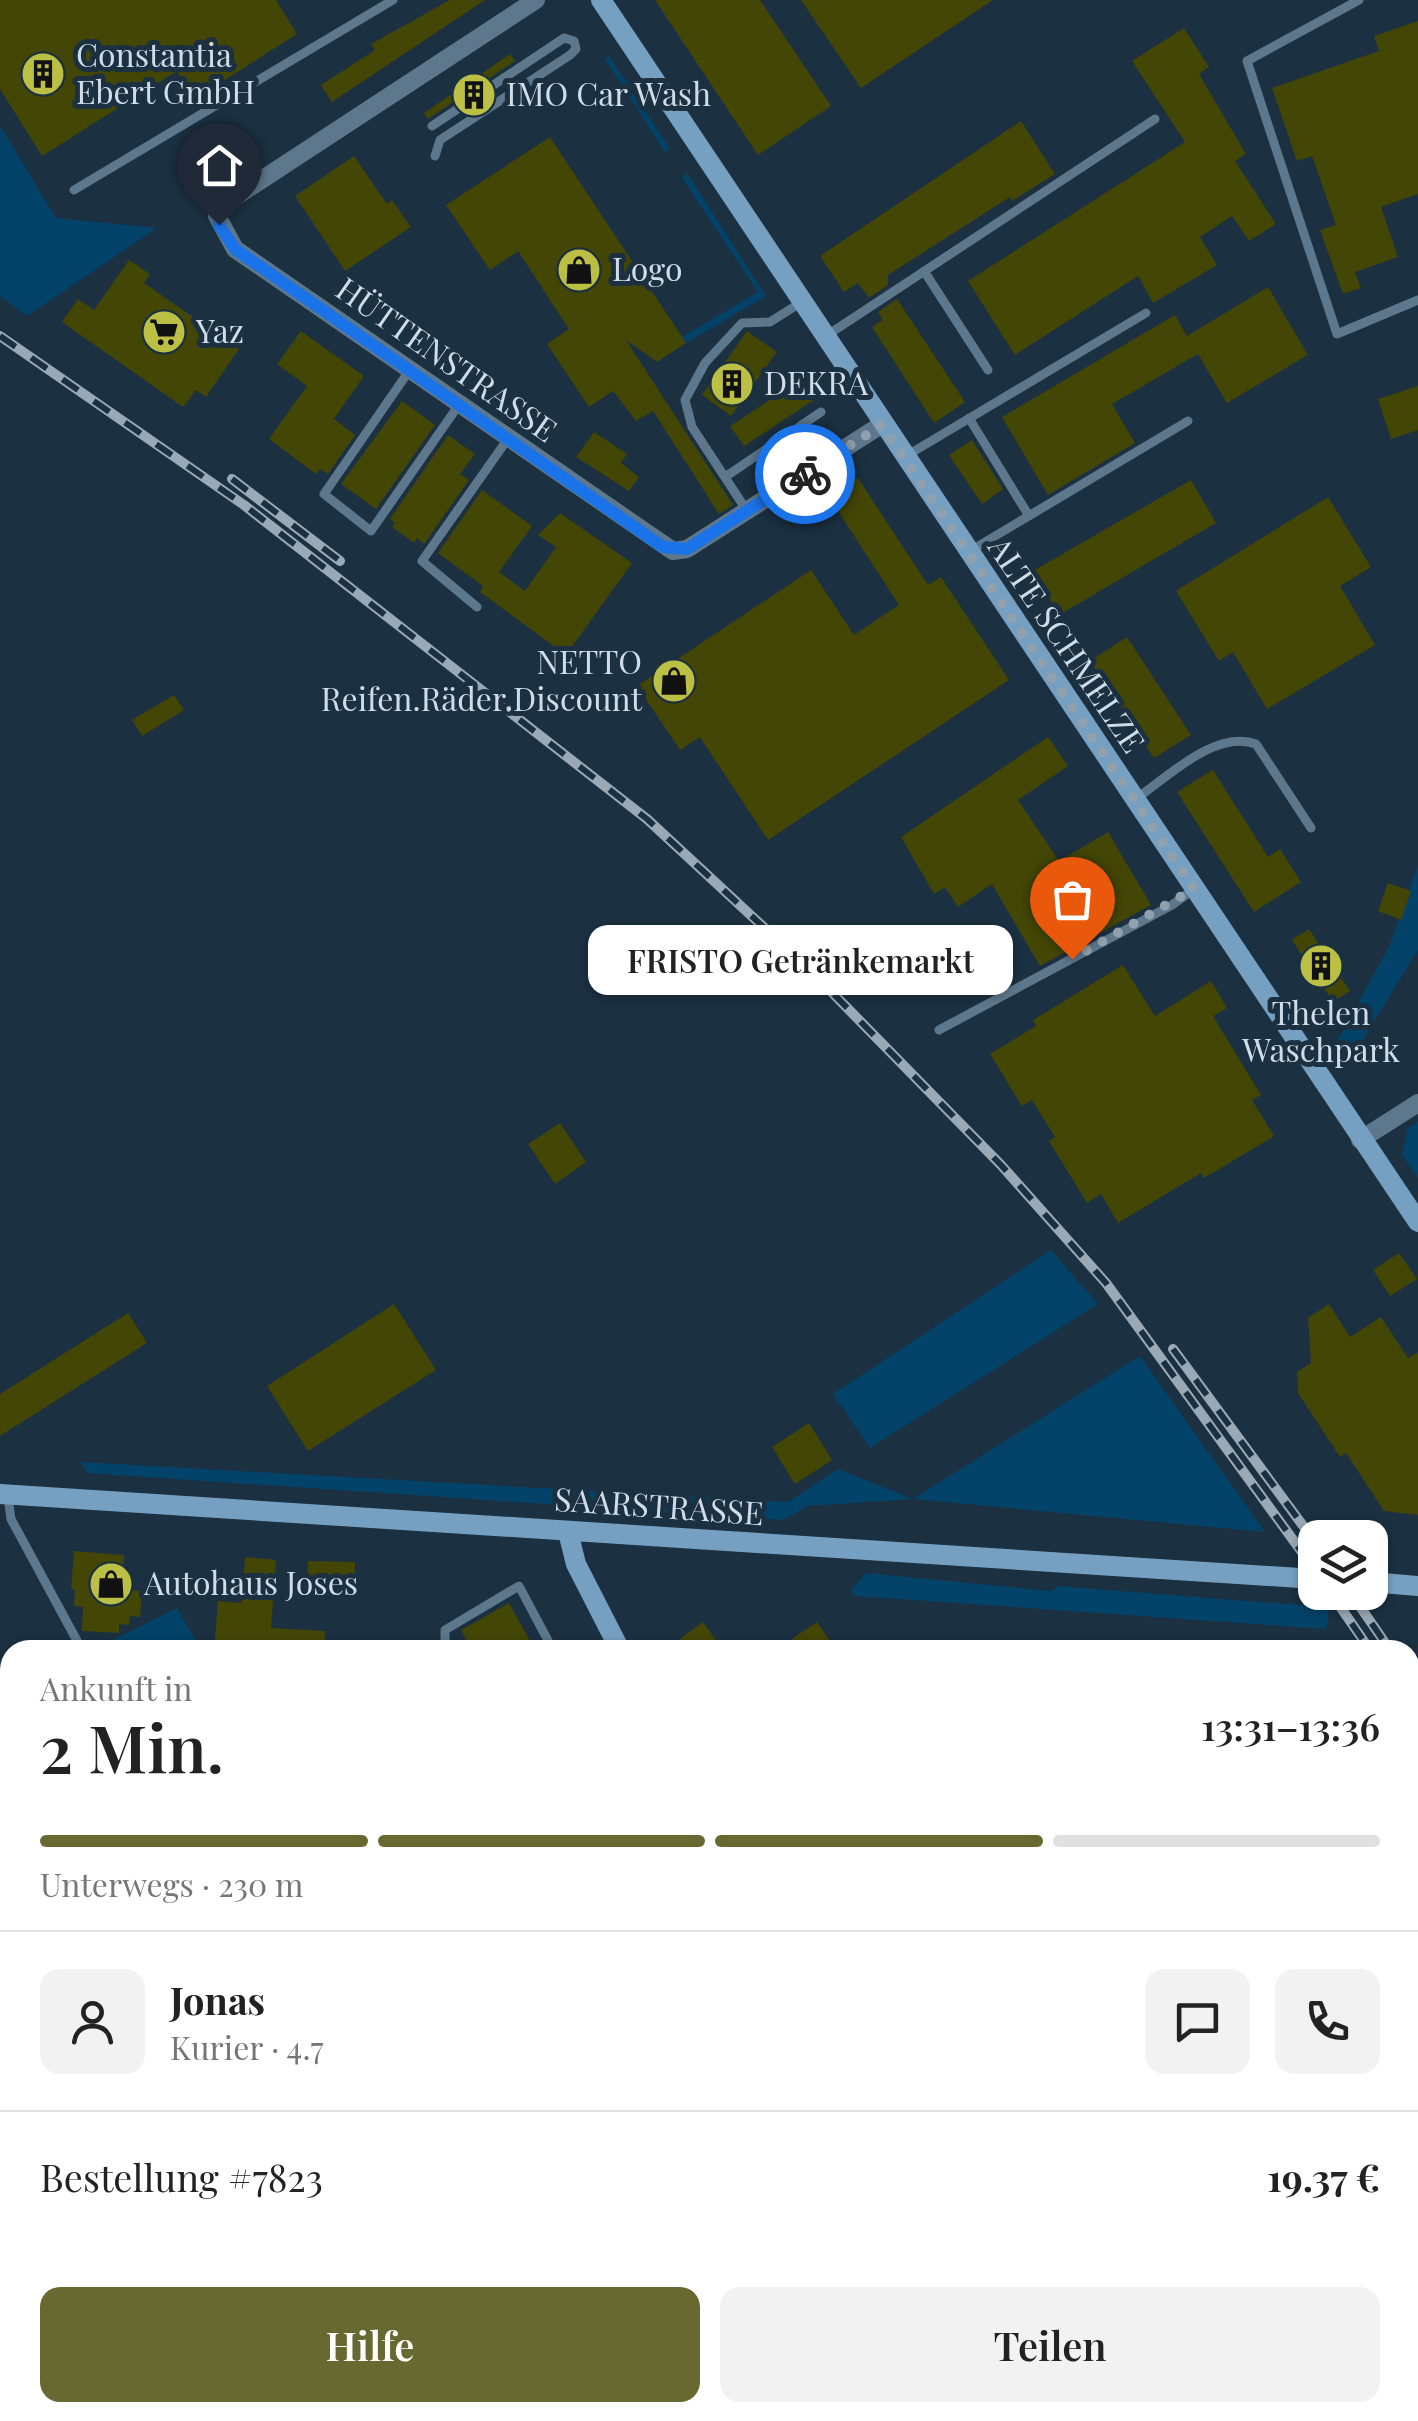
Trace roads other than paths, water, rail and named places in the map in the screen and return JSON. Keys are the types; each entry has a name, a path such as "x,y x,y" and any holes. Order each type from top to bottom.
{"street":[{"name":"HÜTTENSTRASSE","path":"536,0 236,194 217,216 235,249 673,551 687,549 882,425"},
{"name":"ALTE SCHMELZE","path":"601,0 800,304 1418,1222"},
{"path":"1360,1140 1418,1102"},
{"name":"SAARSTRASSE","path":"4,1494 1298,1577"},
{"path":"568,1532 576,1564 615,1640"},
{"path":"1388,1584 1418,1586"}],"lane":[{"path":"74,190 393,0"},
{"path":"1359,0 1246,60 1337,334 1418,300"},
{"path":"432,126 564,38 574,41 576,49 570,55 440,140 436,156"},
{"path":"824,337 1154,119"},
{"path":"924,272 988,370"},
{"path":"747,510 692,427 684,400 705,364 742,322 770,322 800,304"},
{"path":"903,457 1146,313"},
{"path":"409,371 324,494 371,531 458,406"},
{"path":"725,477 820,412"},
{"path":"970,418 1029,516"},
{"path":"968,552 1188,421"},
{"path":"477,606 422,562 508,440"},
{"path":"1134,799 1220,743 1241,738 1256,744 1311,828"},
{"path":"939,1030 1172,905 1194,889"},
{"path":"4,1494 11,1518 77,1640"},
{"path":"445,1640 445,1630 519,1586 548,1640"}],"railway":[{"path":"0,336 244,505 647,819 813,973 1001,1165 1106,1283 1298,1547"},
{"path":"232,479 340,561"},
{"path":"1173,1349 1299,1520"},
{"path":"1342,1610 1363,1640"},
{"path":"1362,1610 1383,1640"}],"place":[{"name":"Constantia Ebert GmbH","path":"43,74"},
{"name":"IMO Car Wash","path":"474,95"},
{"name":"Logo","path":"579,270"},
{"name":"Yaz","path":"164,332"},
{"name":"DEKRA","path":"732,384"},
{"name":"NETTO Reifen.Räder.Discount","path":"674,681"},
{"name":"FRISTO Getränkemarkt","path":"1072,959"},
{"name":"Thelen Waschpark","path":"1321,966"},
{"name":"Autohaus Joses","path":"111,1584"}]}
